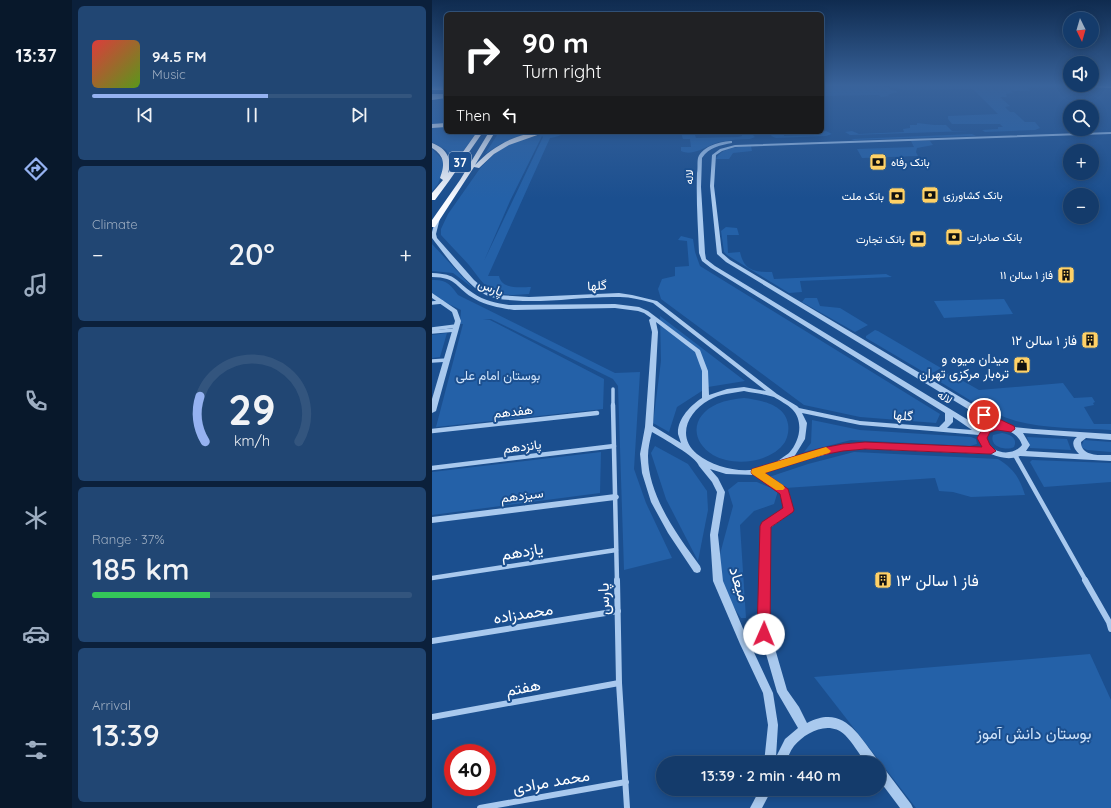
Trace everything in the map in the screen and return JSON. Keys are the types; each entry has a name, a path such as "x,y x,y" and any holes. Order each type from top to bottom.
{"highway":[{"path":"432,126 444,125"},
{"name":"37","path":"432,198 447,180 479,134"},
{"name":"37","path":"432,225 463,180 491,134"},
{"path":"463,180 495,149 517,139 536,134"},
{"path":"432,145 444,154 447,163 447,169 438,190"}],"street":[{"name":"لاله","path":"1099,129 1111,129"},
{"name":"لاله","path":"983,433 713,267 704,260 702,253 699,184 699,162 701,154 714,146 727,143 982,135 1007,132 1062,130"},
{"path":"1007,132 1011,137"},
{"path":"1019,132 1023,136"},
{"name":"لاله","path":"1099,134 1111,133"},
{"name":"لاله","path":"982,135 1011,137 1063,135"},
{"name":"لاله","path":"767,142 735,146 721,150 714,155 712,184 715,223 719,253 723,258 984,415 1011,429"},
{"path":"701,154 714,155"},
{"path":"699,184 712,184"},
{"name":"گلها","path":"438,218 434,234 435,238 474,283 486,292 494,296 509,299 619,295 631,296 655,302 774,394"},
{"path":"701,223 715,223"},
{"name":"پارس","path":"432,275 451,276 476,298 498,306 514,308 615,306 639,309 646,312 698,351 705,371 706,399"},
{"path":"432,295 455,311 458,321 447,360 435,392 432,411"},
{"path":"778,306 791,299"},
{"path":"432,303 442,302"},
{"path":"652,320 655,332 649,427 644,456 650,487 665,520 697,569"},
{"path":"432,329 456,328"},
{"path":"432,332 456,328"},
{"path":"432,361 447,360"},
{"name":"پارس","path":"613,389 619,682 627,808"},
{"path":"690,452 684,442 682,430 685,420 692,410 706,399 729,391 744,389 759,390 774,394 791,404 803,419 805,429 803,439 798,449 790,458 778,465"},
{"name":"گلها","path":"797,410 860,423 983,433"},
{"name":"هفدهم","path":"432,430 597,412"},
{"path":"940,430 949,422 950,412"},
{"path":"649,427 690,452 700,462 713,468 728,472 756,472 822,452 843,447 865,446 991,451 1003,455 1017,454 1111,458"},
{"path":"991,451 983,442 983,433 991,427 1004,427 1033,432 1111,437"},
{"path":"1011,429 1017,432 1025,441 1026,445 1017,454"},
{"path":"1085,436 1077,441 1076,444 1080,450 1089,457"},
{"name":"پانزدهم","path":"432,468 614,446"},
{"path":"1017,454 1105,615 1111,629"},
{"name":"میعاد","path":"700,462 715,480 721,492 714,535 718,581 768,693 773,725 771,756"},
{"path":"756,472 785,492 789,510 766,526 764,634 771,652 782,692 795,711 805,730"},
{"name":"سیزدهم","path":"432,520 615,497"},
{"name":"یازدهم","path":"432,578 616,550"},
{"name":"محمدزاده","path":"432,641 618,611"},
{"path":"745,644 764,634"},
{"name":"هفتم","path":"432,717 619,682"},
{"path":"782,756 789,743 805,730 816,724 834,722 849,731 868,756"},
{"path":"886,780 907,808"},
{"name":"محمد مرادی","path":"480,808 626,782"},
{"path":"756,808 762,796"}],"green space":[{"path":"432,124 444,124 444,124 432,125"},
{"path":"917,124 923,124 946,125 952,131 969,131 850,135 845,132 852,131 859,134 904,132 903,129 910,128 910,125 917,125"},
{"path":"952,124 1036,124 1040,128 1035,130 985,132 982,130 998,129 998,127 1003,127 1000,124"},
{"path":"444,126 444,134 476,134 453,165 446,150 432,142 432,128"},
{"path":"824,131 832,134 826,136 776,138 771,136 772,134 784,134 784,136 818,135 824,134"},
{"path":"498,134 532,134 502,143 485,154"},
{"path":"543,134 564,134 550,138 488,276 499,276 504,284 508,286 531,287 529,294 508,295 491,290 441,235 441,229 448,214 481,167 504,145","holes":["542,136 543,137 484,261 510,201"]},
{"path":"681,134 695,135 696,138 738,137 742,136 742,134 752,134 755,137 750,139 714,143 691,153 681,151 681,147 691,147 690,139 683,139"},
{"path":"972,134 976,136 851,139"},
{"path":"911,141 930,141 933,145 917,148 916,152 918,156 862,158 857,149 914,147"},
{"path":"751,146 752,151 733,153 729,159 716,159 726,150 736,147"},
{"path":"432,149 446,163 438,184 432,191"},
{"path":"726,227 737,228 739,235 727,235 728,253 740,252 747,267 760,272 772,272 774,279 886,274 892,277 800,281 802,292 789,293 727,255 724,252 721,231"},
{"path":"681,236 693,239 695,252 700,266 940,414 936,423 860,417 804,405 661,299 658,289 662,279 675,276 675,267 689,266 687,241 678,240"},
{"path":"432,244 473,288 453,273 432,271"},
{"name":"بوستان امام علی","path":"432,280 448,283 458,295 615,373 640,372 634,469 646,503 672,558 624,570 618,386 613,379 491,319 483,320 490,320 604,379 603,409 436,427 463,324 460,324 461,310 432,296"},
{"path":"805,298 817,298 820,306 840,308 868,325 855,332 802,302"},
{"path":"1004,299 1013,314 944,318 934,301"},
{"path":"660,316 745,381 708,387 677,407 669,432 653,423 661,361"},
{"path":"875,330 941,368 931,374 927,374 866,338 866,336"},
{"path":"447,333 440,357 432,358 432,335"},
{"path":"949,373 979,390 1063,383 1074,398 1092,397 1095,402 1093,403 1094,405 1084,407 1094,424 1111,424 1111,430 1039,426 1006,418 975,403 937,380"},
{"path":"744,398 771,404 782,412 786,417 788,424 788,435 785,442 771,455 752,461 731,461 713,455 705,449 700,442 697,435 698,421 702,414 717,404"},
{"path":"812,420 860,430 971,437 976,439 977,444 970,446 851,440 804,452 811,443"},
{"path":"1002,433 1009,435 1014,439 1014,447 1003,448 999,447 993,442 993,435"},
{"path":"1027,437 1067,439 1071,450 1030,448"},
{"path":"1084,440 1111,442 1111,452 1087,450 1081,447"},
{"path":"655,446 688,464 707,491 708,510 698,561 666,499 651,453"},
{"path":"601,452 600,493 432,515 432,472"},
{"path":"854,452 998,459 1008,466 1015,474 1025,495 971,497 953,492 939,491 935,478 785,488 769,477 808,464"},
{"path":"1032,460 1111,463 1111,482 1044,487 1030,462"},
{"path":"738,482 757,482 778,491 774,504 754,511 740,525 746,618 741,618 726,596 721,573 720,554 733,506 728,490"},
{"name":"بوستان دانش آموز","path":"1090,654 1111,700 1111,808 916,808 886,769 886,756 876,756 814,677"}],"slow traffic":[{"path":"779,488 756,472 826,451"}],"place":[{"name":"بانک رفاه","path":"878,162"},
{"name":"بانک کشاورزی","path":"930,195"},
{"name":"بانک ملت","path":"897,196"},
{"name":"بانک صادرات","path":"954,237"},
{"name":"بانک تجارت","path":"918,239"},
{"name":"فاز ۱ سالن ۱۱","path":"1066,275"},
{"name":"فاز ۱ سالن ۱۲","path":"1090,340"},
{"name":"میدان میوه و تره‌بار مرکزی تهران","path":"1022,365"},
{"name":"فاز ۱ سالن ۱۳","path":"883,580"}],"route":[{"path":"764,634 766,526 789,510 785,492 756,472 843,447 865,446 991,451 983,442 983,433 991,427 997,426 1011,429 984,415"}]}
